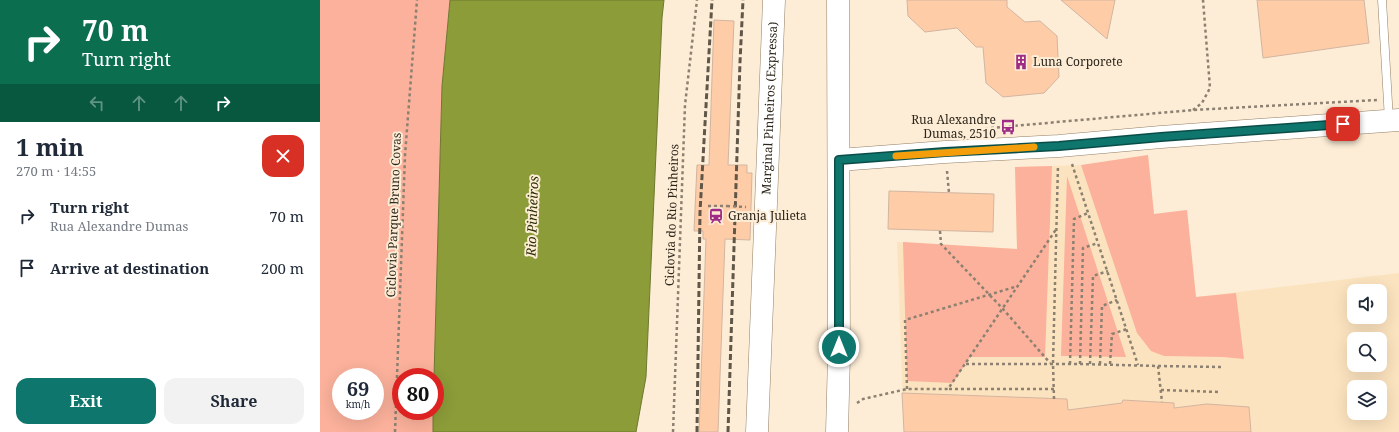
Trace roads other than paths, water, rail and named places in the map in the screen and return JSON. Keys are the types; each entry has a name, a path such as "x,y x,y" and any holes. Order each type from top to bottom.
{"main road":[{"name":"Marginal Pinheiros (Expressa)","path":"757,432 774,0"},
{"path":"837,432 839,347 838,0"},
{"path":"839,160 945,152 1059,146 1161,137 1394,121"}],"lane":[{"path":"1382,0 1387,99 1394,121"}],"water":[{"name":"Rio Pinheiros","path":"450,0 664,0 646,377 636,432 433,432 433,420 444,420 444,368 434,368 442,86"}],"railway":[{"path":"697,432 700,212 712,0"},
{"path":"728,432 743,0"}],"place":[{"name":"Luna Corporete","path":"1021,62"},
{"name":"Rua Alexandre Dumas, 2510","path":"1008,127"},
{"name":"Granja Julieta","path":"716,216"}]}
